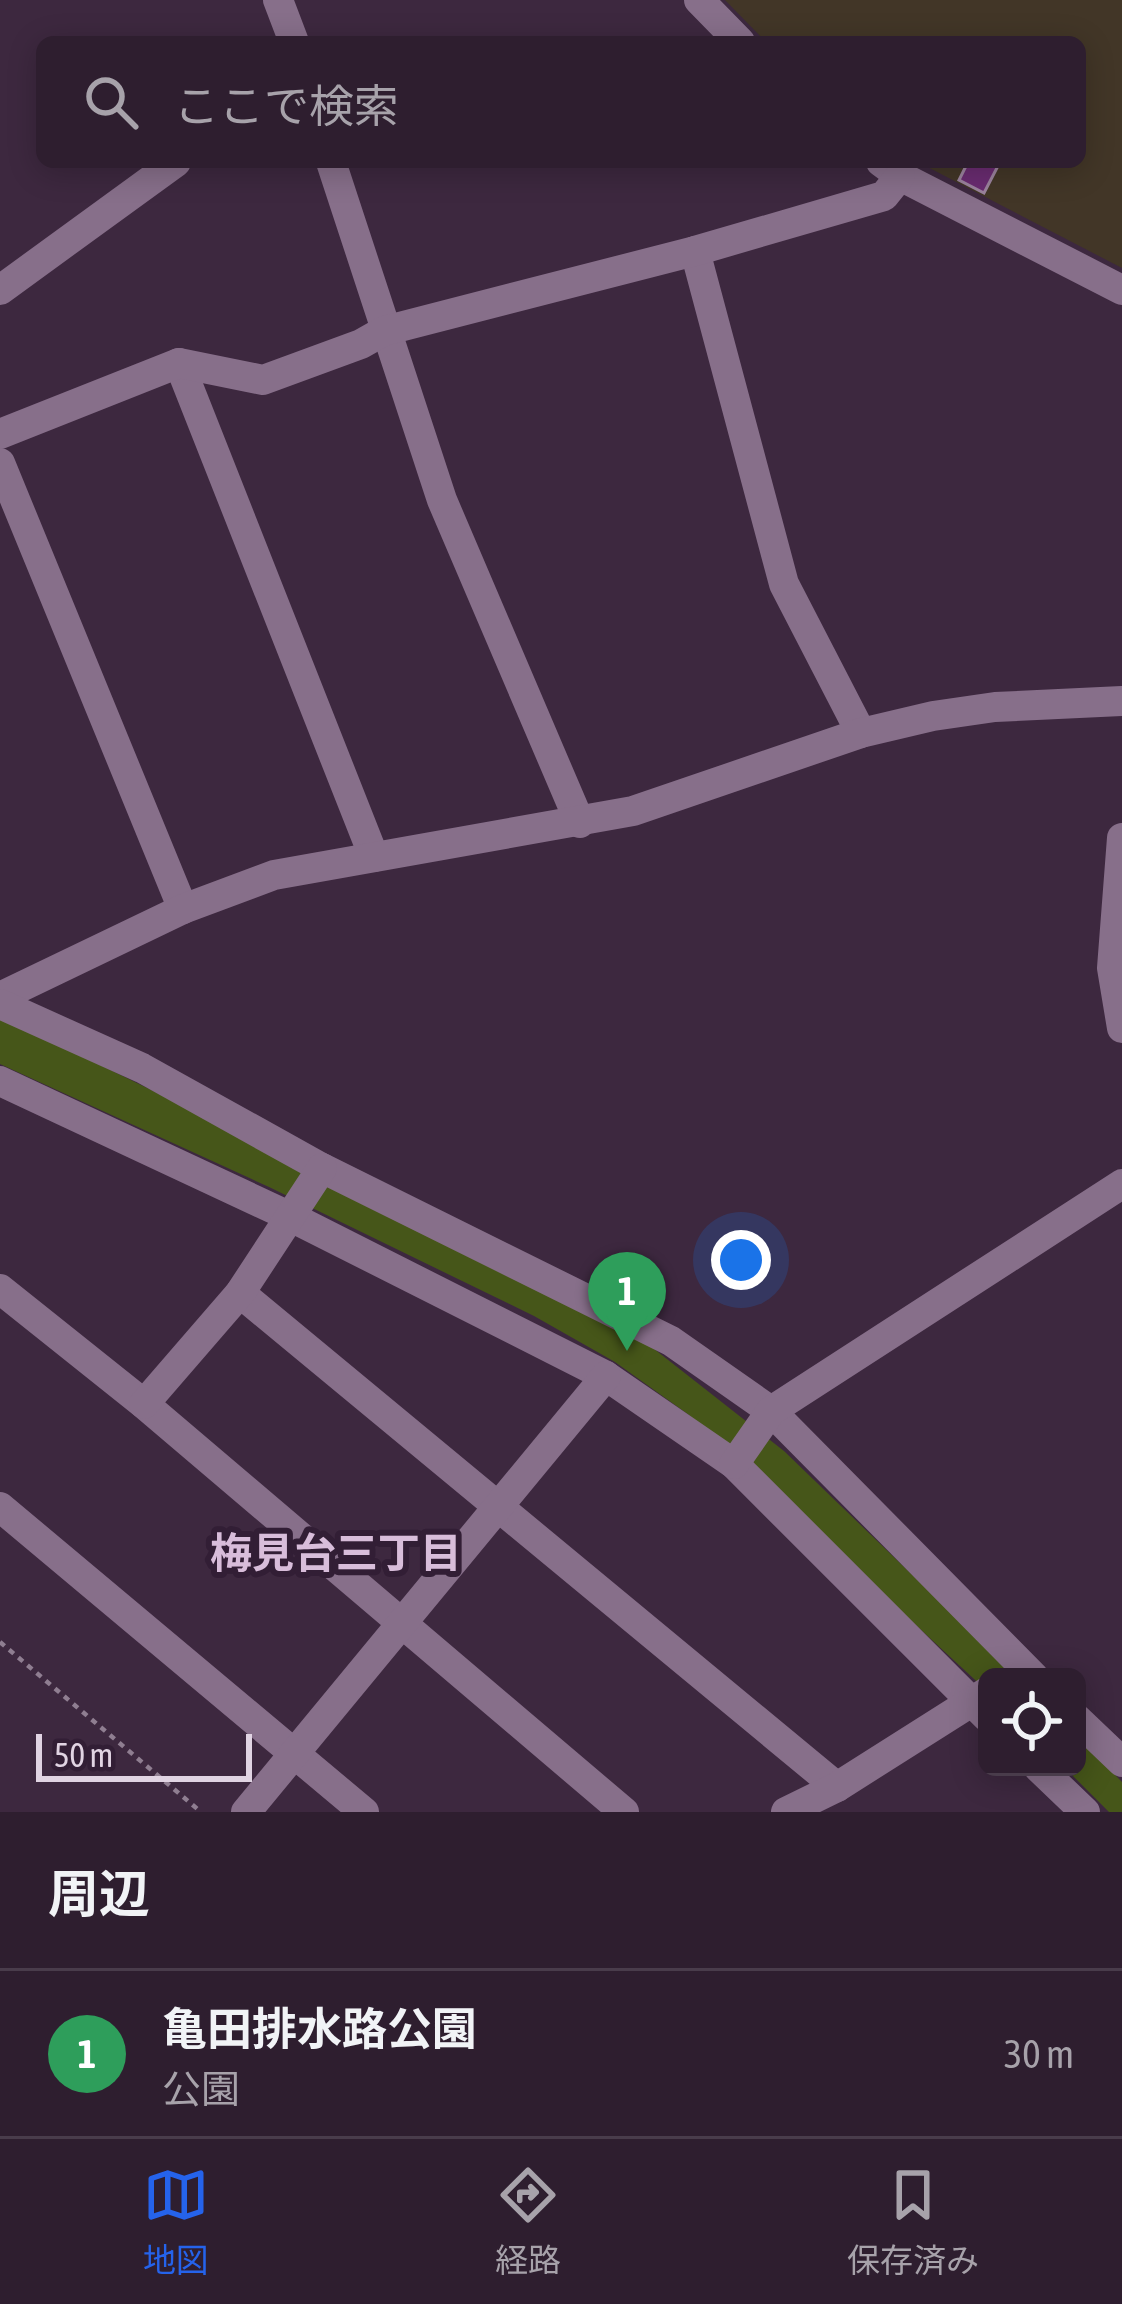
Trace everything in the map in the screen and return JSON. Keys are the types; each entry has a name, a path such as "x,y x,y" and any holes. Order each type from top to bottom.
{"street":[{"path":"278,0 290,36"},
{"path":"699,0 734,36"},
{"path":"0,290 168,168"},
{"path":"333,168 442,500 580,823"},
{"path":"0,434 178,362 263,380 384,331 884,196 891,169 1122,290"},
{"path":"695,250 784,584 861,733"},
{"path":"178,362 374,857"},
{"path":"0,463 184,908"},
{"path":"0,1001 184,908 274,875 633,812 861,733 933,716 995,707 1122,701"},
{"path":"1122,838 1112,968 1122,1028"},
{"path":"0,1001 142,1068 322,1168 671,1341 771,1411 1016,1668"},
{"path":"0,1081 291,1216 606,1376 734,1464 978,1700"},
{"path":"144,1404 240,1293 322,1168"},
{"path":"734,1464 771,1411 1122,1184"},
{"path":"0,1288 144,1404 624,1812"},
{"path":"240,1293 837,1787"},
{"path":"246,1812 606,1376"},
{"path":"0,1507 364,1812"},
{"path":"786,1812 978,1706"},
{"path":"1086,1728 1122,1762"},
{"path":"1047,1776 1085,1812"}],"path":[{"path":"0,1642 201,1812"}],"shaded area":[{"path":"725,0 1122,0 1122,268 930,168 1086,168 1086,36 760,36"}],"green space":[{"path":"0,1016 282,1154 644,1341 784,1451 1009,1668 978,1668 978,1683 689,1415 615,1362 534,1316 269,1187 0,1064"},
{"path":"1086,1745 1122,1782 1122,1812 1109,1812 1073,1776 1086,1776"}],"building":[{"path":"965,168 997,168 984,193 959,180"}],"place":[{"name":"亀田排水路公園","path":"627,1351"}],"district":[{"name":"梅見台三丁目","path":"336,1553"}]}
